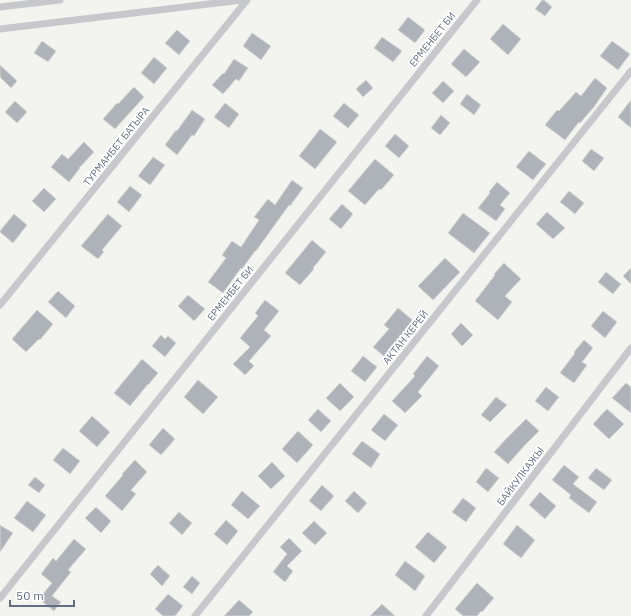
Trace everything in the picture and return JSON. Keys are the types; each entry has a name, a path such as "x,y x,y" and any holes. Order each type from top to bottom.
{"street":[{"path":"0,7 60,0"},
{"path":"0,29 242,0"},
{"name":"ТУРМАНБЕТ БАТЫРА","path":"0,305 247,0"},
{"name":"ЕРМЕНБЕТ БИ","path":"0,598 477,0"},
{"name":"АКТАН КЕРЕЙ","path":"195,616 631,70"},
{"name":"БАЙКУЛКАЖЫ","path":"426,616 631,348"}],"building":[{"path":"542,0 552,7 545,16 535,9"},
{"path":"408,17 425,30 415,43 398,30"},
{"path":"503,24 521,39 508,55 490,39"},
{"path":"177,30 190,41 179,55 165,43"},
{"path":"252,33 271,46 261,60 243,46"},
{"path":"382,37 402,51 393,62 374,48"},
{"path":"42,41 56,51 48,62 34,53"},
{"path":"612,41 630,54 618,70 600,56"},
{"path":"464,49 480,62 466,77 451,64"},
{"path":"154,57 167,68 154,84 141,73"},
{"path":"234,59 248,68 239,81 236,79 223,94 212,85 223,73 224,74"},
{"path":"0,65 17,81 11,88 0,77"},
{"path":"595,78 607,88 594,107 580,123 579,122 565,140 545,125 557,110 559,111 576,92 581,96"},
{"path":"366,80 373,88 363,97 356,89"},
{"path":"443,81 454,91 443,103 432,93"},
{"path":"134,87 144,97 115,129 103,119"},
{"path":"467,94 481,105 474,115 460,104"},
{"path":"631,100 631,128 618,117"},
{"path":"15,101 27,112 17,123 5,112"},
{"path":"225,103 239,114 229,128 214,117"},
{"path":"344,103 359,115 348,128 333,116"},
{"path":"192,110 205,119 194,136 192,135 177,155 165,145"},
{"path":"441,115 450,123 440,135 431,128"},
{"path":"320,129 337,142 315,169 299,156"},
{"path":"395,134 409,146 399,158 385,146"},
{"path":"84,142 94,152 79,168 69,182 51,167 62,154 68,159"},
{"path":"591,149 604,158 594,171 582,161"},
{"path":"529,151 546,164 533,180 516,167"},
{"path":"153,157 165,165 150,185 138,176"},
{"path":"375,159 394,175 365,205 348,191"},
{"path":"292,180 303,188 223,293 208,282 226,258 222,255 232,241 241,247 259,220 254,217 268,199 275,205"},
{"path":"497,182 510,193 500,205 505,209 496,221 478,208"},
{"path":"130,186 142,195 129,212 117,202"},
{"path":"44,188 56,199 44,212 32,201"},
{"path":"569,191 584,203 575,214 560,202"},
{"path":"342,204 353,214 341,229 329,219"},
{"path":"547,212 565,228 553,239 536,224"},
{"path":"463,213 490,233 474,253 448,233"},
{"path":"14,214 27,225 13,243 0,231"},
{"path":"108,214 122,226 102,250 104,252 98,259 81,246"},
{"path":"312,240 326,252 300,285 285,273"},
{"path":"445,258 460,272 433,300 418,286"},
{"path":"504,263 521,279 505,296 512,302 498,320 475,301 495,275 494,274"},
{"path":"631,268 631,284 623,276"},
{"path":"606,272 621,284 613,294 598,282"},
{"path":"58,291 75,306 66,318 48,302"},
{"path":"188,295 205,309 194,321 178,306"},
{"path":"265,300 279,311 264,330 271,336 249,361 254,366 245,375 233,364 250,347 240,338 258,316 255,313"},
{"path":"398,308 415,322 386,358 373,347 389,329 384,325"},
{"path":"37,310 53,324 40,340 39,339 26,352 12,339"},
{"path":"603,311 617,322 605,338 591,326"},
{"path":"461,323 473,335 462,346 451,334"},
{"path":"161,335 165,339 168,336 176,343 165,357 152,346"},
{"path":"584,340 593,348 582,362 587,365 574,383 560,373"},
{"path":"363,356 377,367 365,382 351,371"},
{"path":"427,356 439,366 418,392 422,396 405,413 392,401 415,376 413,374"},
{"path":"142,359 158,373 130,406 114,393"},
{"path":"198,380 218,397 203,414 184,397"},
{"path":"340,383 354,397 340,411 326,398"},
{"path":"626,383 631,387 631,413 612,398"},
{"path":"546,387 559,397 548,411 535,401"},
{"path":"496,397 507,405 490,422 481,415"},
{"path":"318,409 331,421 321,432 308,420"},
{"path":"607,409 624,424 609,439 593,424"},
{"path":"384,414 398,425 385,441 371,430"},
{"path":"92,416 110,432 97,447 79,431"},
{"path":"526,419 539,431 508,464 494,452"},
{"path":"163,428 175,439 161,455 149,445"},
{"path":"298,431 313,445 297,463 282,449"},
{"path":"362,441 380,454 371,468 352,454"},
{"path":"63,448 80,461 70,474 53,460"},
{"path":"135,460 147,472 131,490 136,494 122,511 105,496"},
{"path":"272,462 285,476 271,489 258,476"},
{"path":"564,465 579,477 573,484 597,502 589,513 569,498 571,495 552,480"},
{"path":"486,468 499,478 488,492 476,482"},
{"path":"596,468 612,480 604,490 588,478"},
{"path":"35,477 45,485 39,493 28,485"},
{"path":"322,485 334,496 321,511 309,501"},
{"path":"242,491 260,506 248,519 231,505"},
{"path":"354,491 367,503 358,513 345,501"},
{"path":"540,492 556,506 545,519 529,505"},
{"path":"463,498 476,508 466,522 452,512"},
{"path":"27,501 46,515 33,532 14,518"},
{"path":"96,507 111,521 101,533 85,518"},
{"path":"179,512 192,523 182,535 169,523"},
{"path":"226,520 238,531 227,545 214,534"},
{"path":"314,521 327,533 315,545 302,533"},
{"path":"0,525 13,533 0,552"},
{"path":"517,525 535,540 521,558 503,544"},
{"path":"428,532 447,547 434,563 415,547"},
{"path":"289,538 302,551 287,566 293,571 285,582 273,572 287,554 280,547"},
{"path":"74,539 86,549 68,570 71,572 52,596 61,602 54,611 39,599 52,583 41,574 53,558 56,561"},
{"path":"405,561 425,576 415,591 395,575"},
{"path":"158,565 170,576 162,586 150,574"},
{"path":"192,576 200,583 192,594 183,587"},
{"path":"477,583 494,598 477,616 463,616 455,609"},
{"path":"168,594 183,606 175,616 163,616 155,609"},
{"path":"239,600 253,612 249,616 224,616"},
{"path":"382,604 395,616 370,616"}]}
